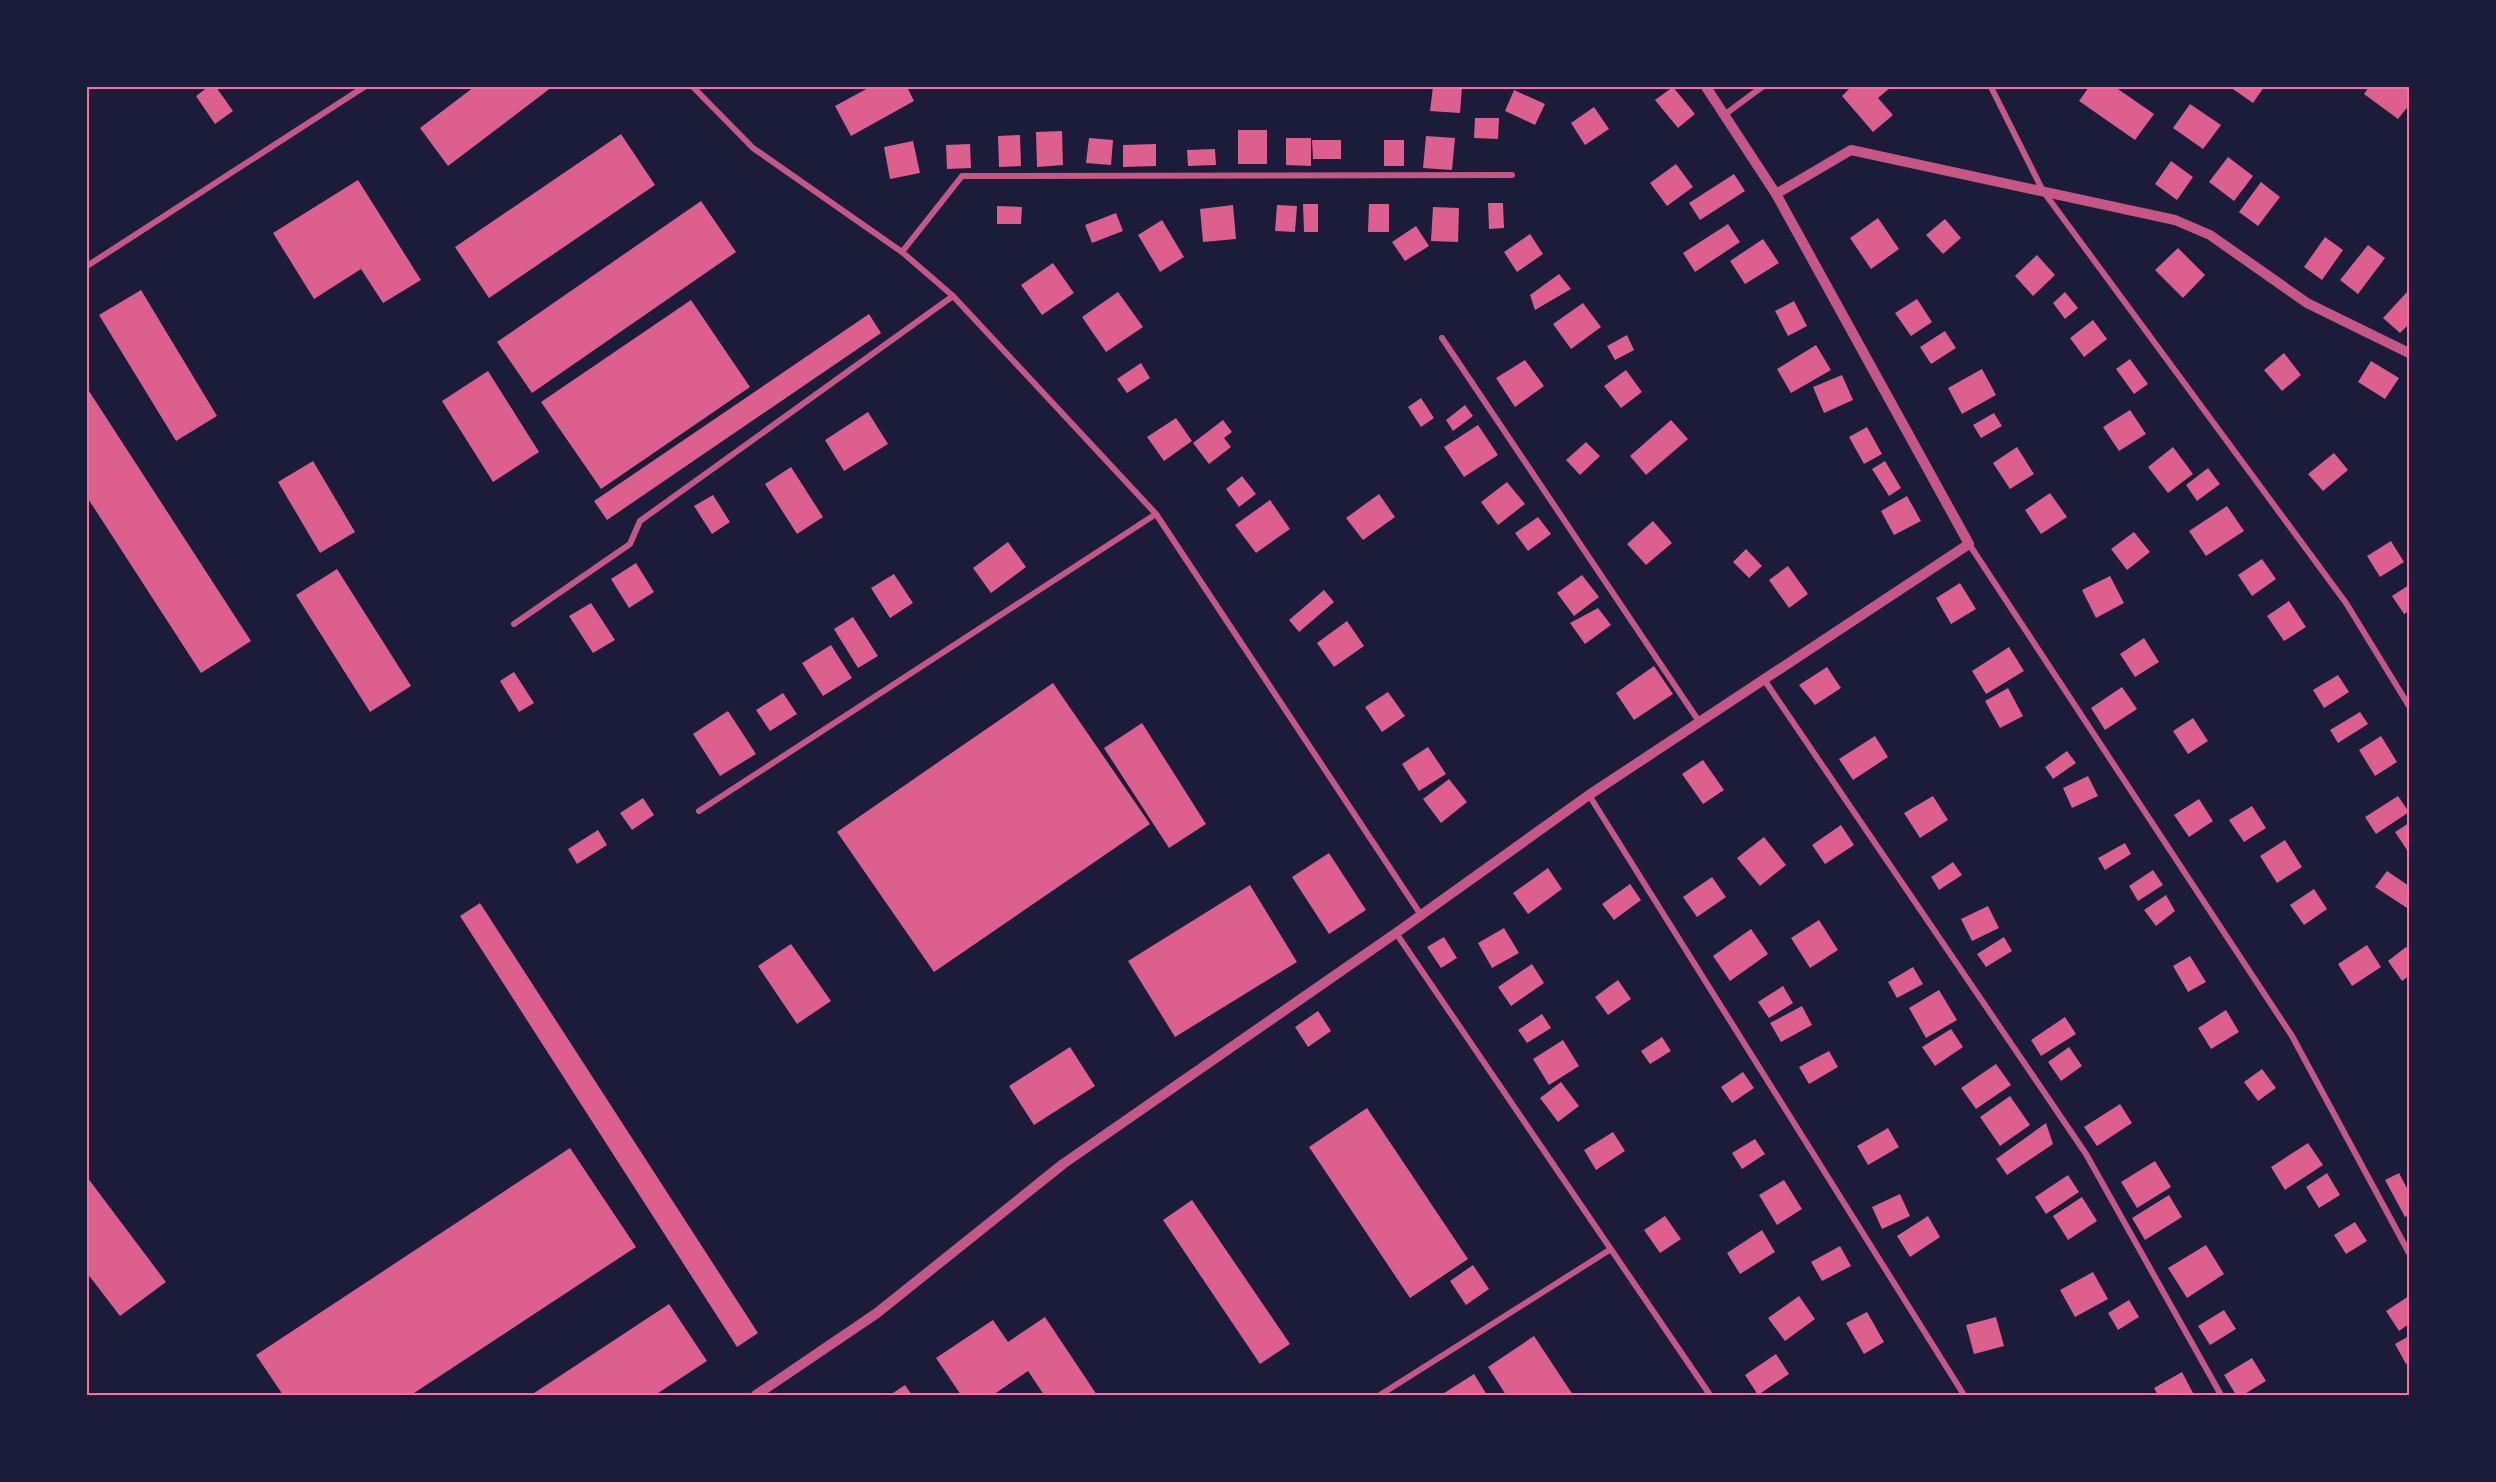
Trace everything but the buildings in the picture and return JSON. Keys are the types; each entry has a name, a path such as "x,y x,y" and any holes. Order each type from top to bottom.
{"street":[{"path":"87,266 364,87"},
{"path":"693,87 753,148 902,252 953,296 1156,514 1421,915"},
{"path":"1706,87 1776,194 1970,543 2292,1036 2409,1253"},
{"path":"1724,115 1762,87"},
{"path":"1991,87 2043,191 2346,603 2409,706"},
{"path":"1776,194 1851,150 2175,220 2210,235 2307,303 2409,353"},
{"path":"902,252 962,176 1512,175"},
{"path":"514,624 630,544 640,520 953,296"},
{"path":"1442,338 1700,724"},
{"path":"699,811 1156,514"},
{"path":"756,1395 878,1313 1063,1164 1396,933 1589,795 1700,724 1970,543"},
{"path":"1765,681 2086,1154 2221,1395"},
{"path":"1589,795 1964,1395"},
{"path":"1396,933 1710,1395"},
{"path":"1380,1395 1611,1249"}]}
